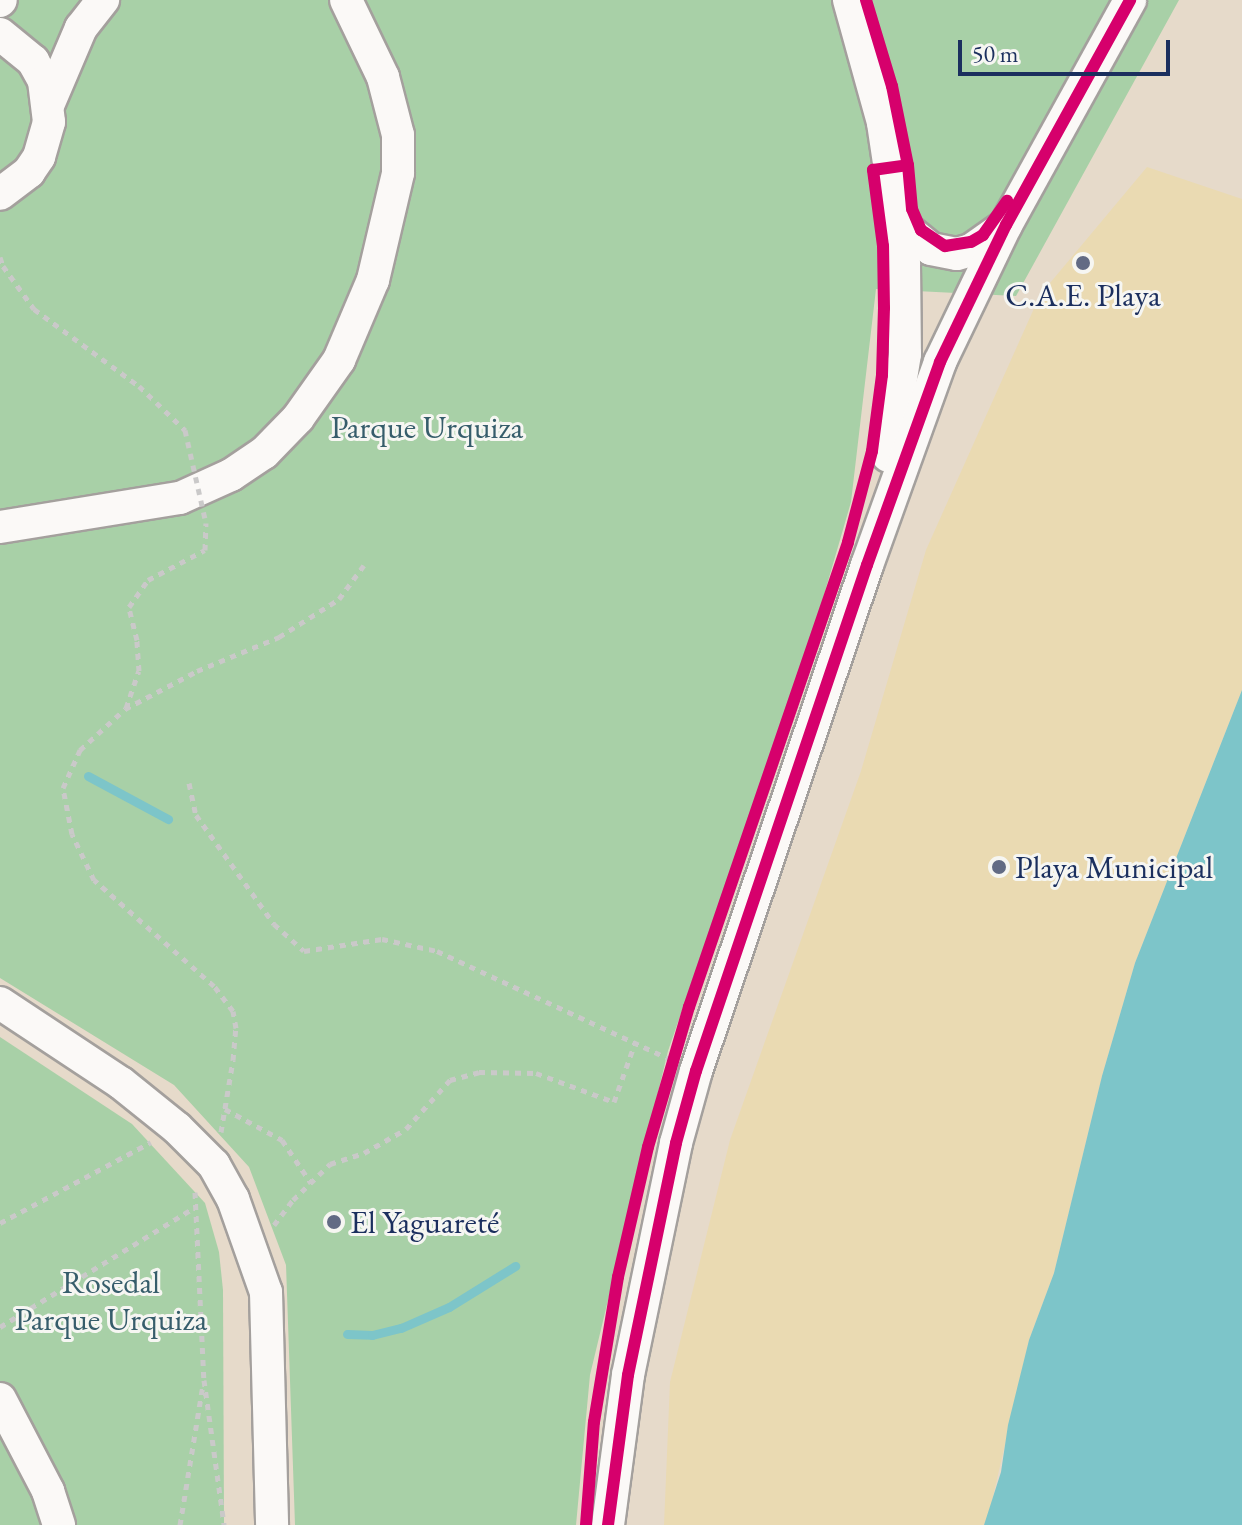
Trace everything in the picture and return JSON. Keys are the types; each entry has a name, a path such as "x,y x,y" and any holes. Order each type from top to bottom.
{"street":[{"path":"49,103 81,28 103,0"},
{"path":"0,527 180,498 231,475 264,453 298,418 339,360 373,280 398,173 398,135 383,77 346,0"},
{"path":"849,0 883,123 904,264 905,354 867,565"},
{"path":"608,1525 633,1346 676,1143 696,1071 867,565 940,362 1006,225 1130,0"},
{"path":"0,34 33,61 44,81 49,103 46,140 39,157 23,178 0,194"},
{"path":"899,223 931,249 957,254 971,250 1006,225"},
{"path":"0,1003 121,1083 195,1145 254,1251 266,1292 270,1329 272,1525"},
{"path":"0,1399 48,1491 59,1525"}],"path":[{"path":"0,257 3,266 34,309 139,386 185,430 206,523 205,550 148,580 129,607 137,640 139,671 125,709"},
{"path":"0,1223 195,1145 225,1109 234,1049 233,1011 214,986 94,880 72,834 63,788 80,750 125,709 197,671 279,637 339,599 364,565"},
{"path":"189,783 196,815 274,924 304,951 382,939 437,951 673,1061"},
{"path":"254,1251 293,1200 330,1164 364,1153 406,1129 450,1080 479,1072 536,1073 614,1102 635,1043"},
{"path":"669,1075 677,1047"},
{"path":"225,1109 282,1140 311,1183"},
{"path":"195,1145 204,1380 224,1525"},
{"path":"0,1327 195,1207"},
{"path":"180,1525 204,1380"}],"green space":[{"name":"Parque Urquiza","path":"0,0 1179,0 1016,296 876,289 851,502 815,626 668,1051 590,1375 576,1525 295,1525 286,1265 249,1167 174,1085 0,978"},
{"name":"Rosedal Parque Urquiza","path":"0,1037 132,1124 205,1203 219,1252 223,1290 224,1525 0,1525"}],"sand":[{"name":"Playa Municipal","path":"1147,167 1242,199 1242,690 1135,963 1102,1076 1054,1273 1029,1340 989,1514 984,1525 664,1525 670,1382 730,1140 861,771 926,550 1040,295"}],"water":[{"path":"1242,690 1242,1525 984,1525 1001,1472 1008,1425 1029,1340 1054,1273 1102,1076 1135,963"}],"waterway":[{"path":"88,776 168,819"},
{"path":"347,1334 372,1335 401,1328 449,1307 515,1266"}],"cycle path":[{"path":"866,0 892,86 908,165 912,209 921,230 945,246 971,242 983,235 1007,201"},
{"path":"608,1525 628,1375 676,1143 696,1071 867,565 940,362 1006,225 1130,0"},
{"path":"586,1525 594,1422 618,1277 648,1147 689,1007 848,542 872,451 882,375 884,308 883,246 873,170 908,165"}],"place":[{"name":"C.A.E. Playa","path":"1083,263"},
{"name":"Playa Municipal","path":"999,867"},
{"name":"El Yaguareté","path":"334,1222"}]}
